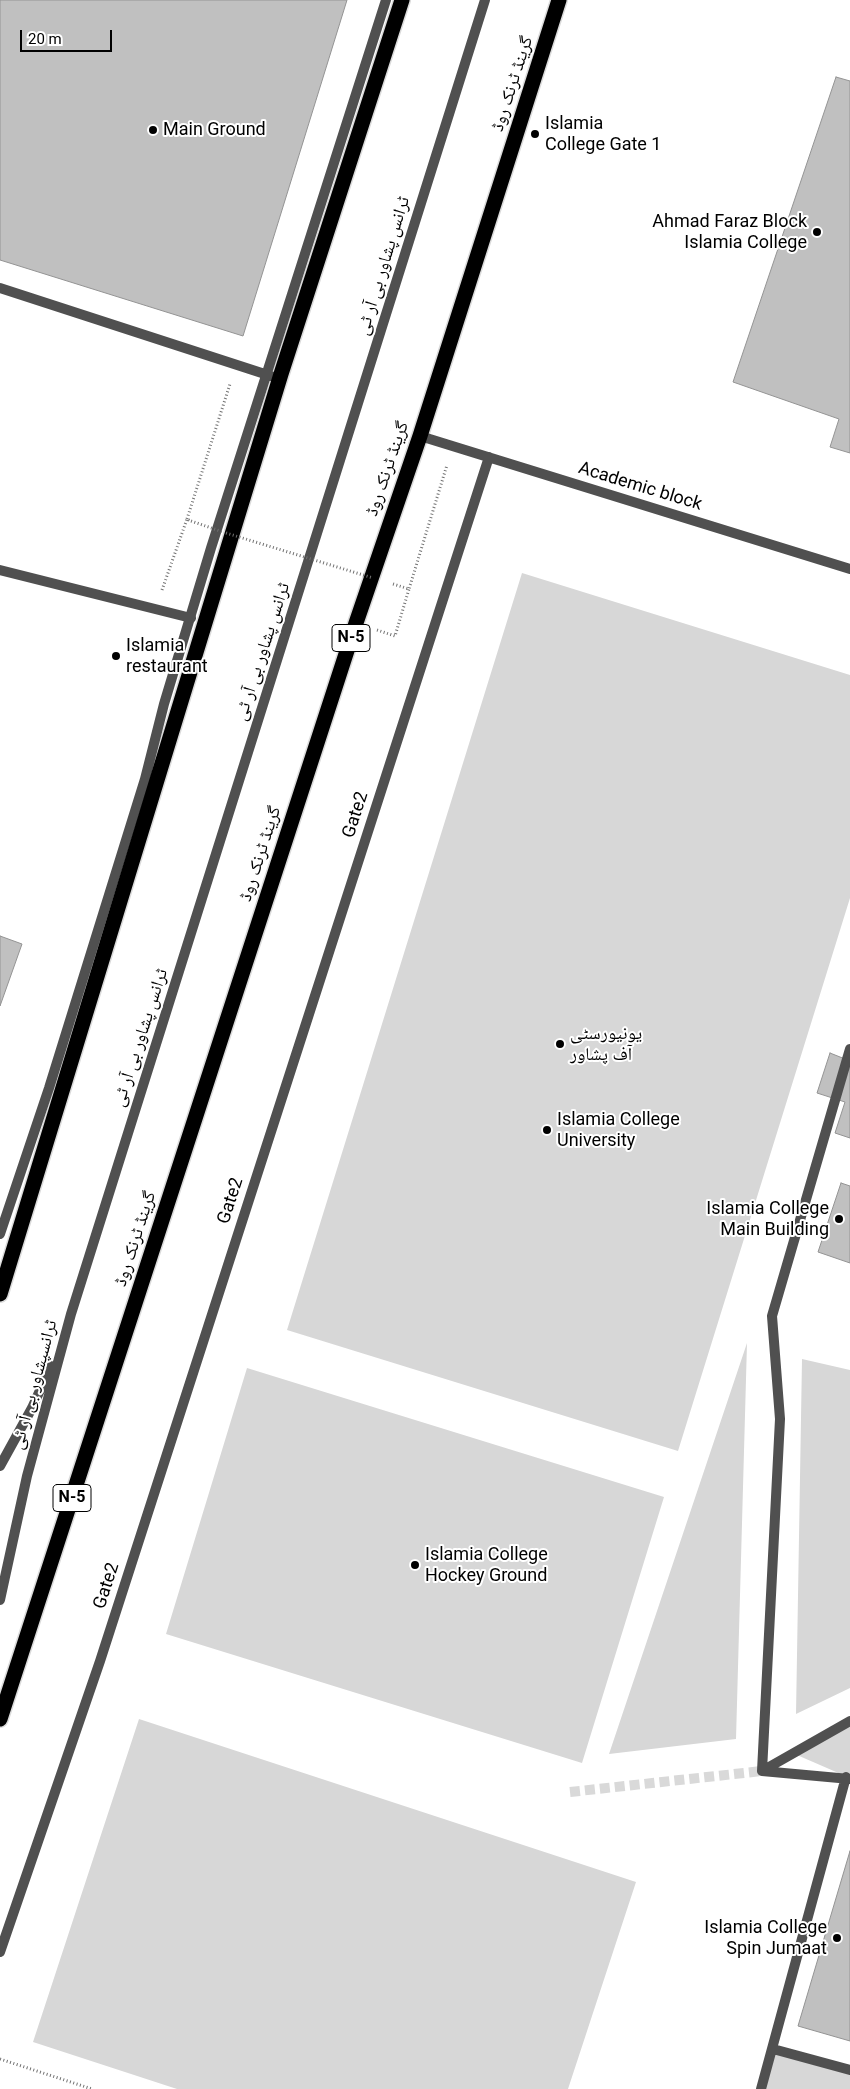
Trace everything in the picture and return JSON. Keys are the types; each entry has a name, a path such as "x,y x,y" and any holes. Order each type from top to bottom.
{"highway":[{"path":"0,1294 273,376 402,0"},
{"name":"گرینڈ ٹرنک روڈ","path":"0,1719 353,632 420,436 559,0"}],"street":[{"path":"0,1234 49,1088 145,779 164,704 190,618 273,376 386,0"},
{"name":"ٹرانس پشاور بی آر ٹی","path":"71,1314 485,0"},
{"path":"0,288 273,376"},
{"name":"Academic block","path":"420,436 850,569"},
{"name":"Gate2","path":"0,1952 103,1651 489,458"},
{"path":"0,570 190,618"},
{"path":"762,1771 780,1419 772,1316 850,1049"},
{"name":"ٹرانسپشاور بی آر ٹی","path":"0,1466 32,1408 71,1314"},
{"name":"ٹرانسپشاور بی آر ٹی","path":"0,1600 27,1476 71,1314"},
{"path":"762,1771 850,1721"},
{"path":"761,2089 848,1778 762,1771"},
{"path":"773,2049 850,2070"}],"path":[{"path":"156,608 189,520 236,363"},
{"path":"395,636 453,446"},
{"path":"189,520 382,581"},
{"path":"391,584 409,589"},
{"path":"0,2058 92,2089"}],"shaded area":[{"path":"522,573 850,675 850,898 678,1451 287,1330"},
{"path":"747,1343 736,1739 609,1754"},
{"path":"802,1359 850,1370 850,1688 796,1714"},
{"name":"Islamia College Hockey Ground","path":"247,1368 664,1497 582,1763 166,1634"},
{"path":"139,1719 636,1882 568,2089 177,2089 33,2042"},
{"path":"850,1719 850,1778 790,1752"},
{"path":"773,2049 850,2070 850,2089 761,2089"}],"building":[{"name":"Main Ground","path":"0,0 347,0 243,336 0,260"},
{"name":"Ahmad Faraz Block Islamia College","path":"836,77 850,81 850,453 830,447 839,419 733,382"},
{"path":"0,936 22,944 0,1006"},
{"path":"830,1053 850,1061 850,1138 835,1133 845,1102 817,1093"},
{"name":"Islamia College Main Building","path":"841,1183 850,1186 850,1263 818,1252"},
{"name":"Islamia College Spin Jumaat","path":"850,1851 850,2041 798,2026"}],"tunnel":[{"path":"570,1792 762,1771"}],"place":[{"name":"Main Ground","path":"153,130"},
{"name":"Islamia College Gate 1","path":"535,134"},
{"name":"Ahmad Faraz Block Islamia College","path":"817,232"},
{"name":"Islamia restaurant","path":"116,656"},
{"name":"یونیورسٹی آف پشاور","path":"560,1044"},
{"name":"Islamia College University","path":"547,1130"},
{"name":"Islamia College Main Building","path":"839,1219"},
{"name":"Islamia College Hockey Ground","path":"415,1565"},
{"name":"Islamia College Spin Jumaat","path":"837,1938"}]}
